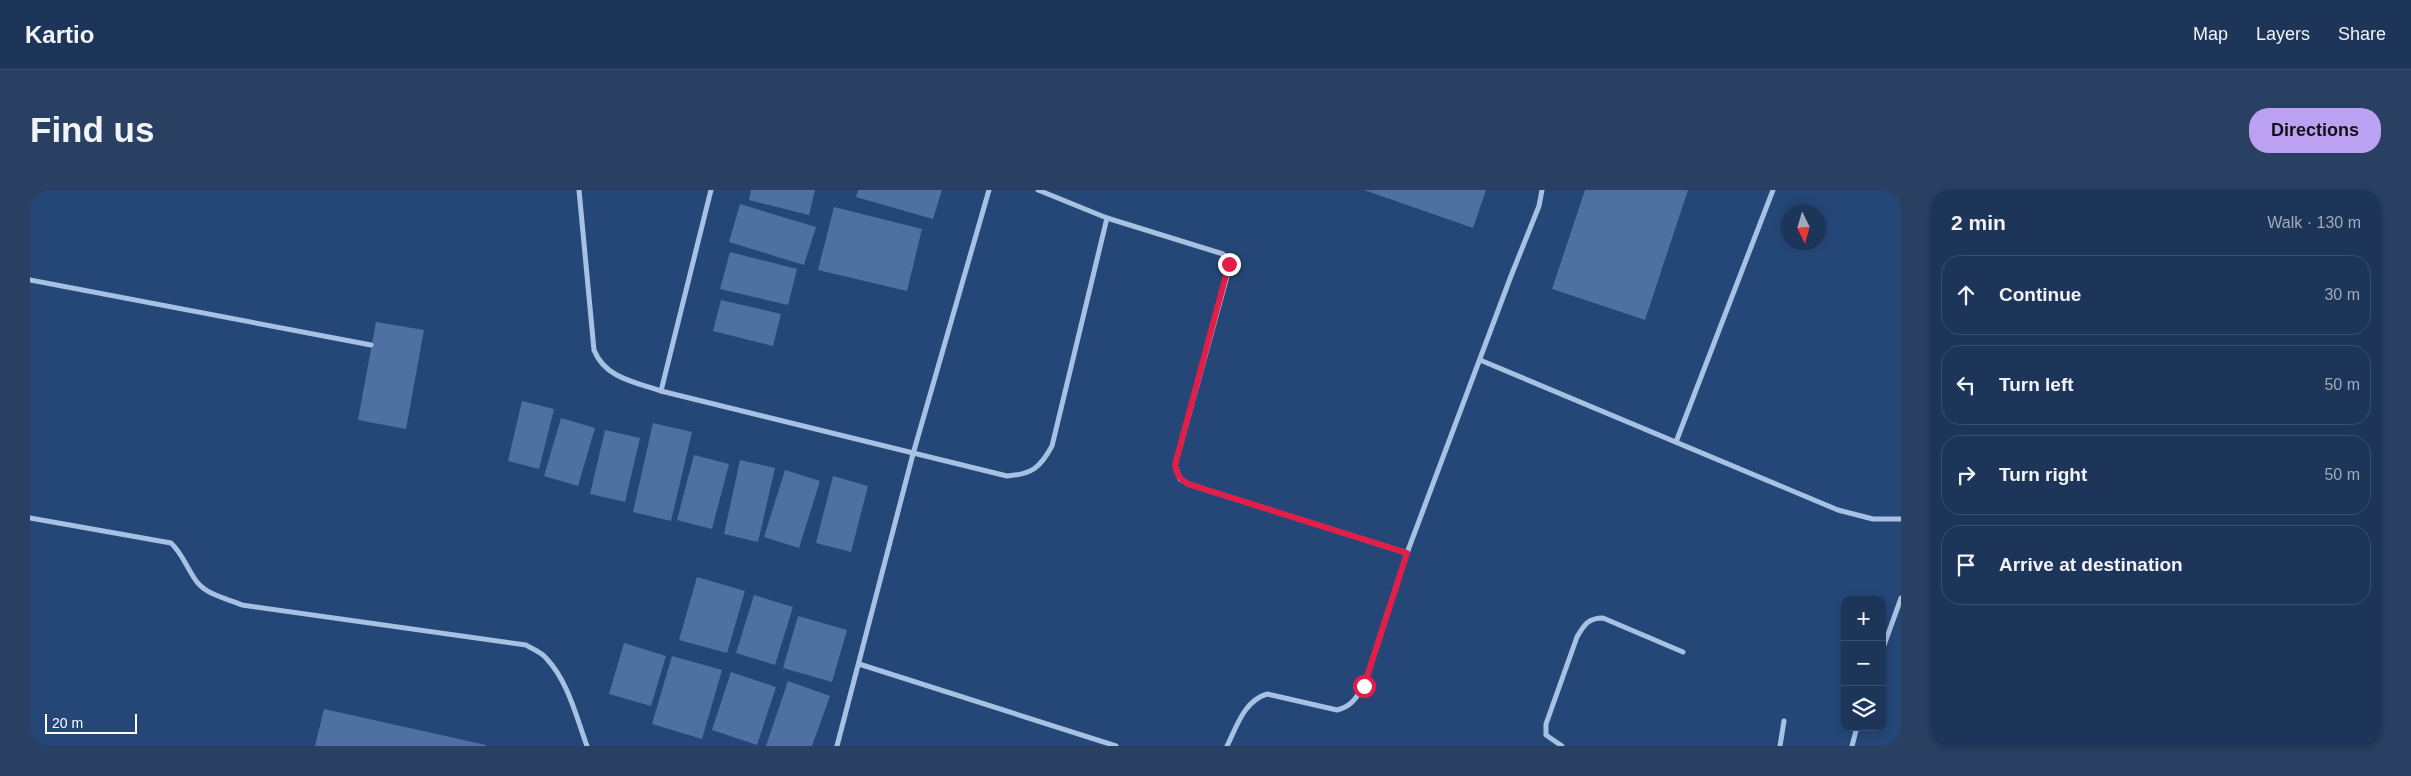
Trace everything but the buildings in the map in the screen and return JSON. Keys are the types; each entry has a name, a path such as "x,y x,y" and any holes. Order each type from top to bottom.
{"street":[{"path":"579,190 594,350 598,360 616,376 661,391 1007,476 1020,475 1034,470 1044,461 1052,446 1107,218"},
{"path":"661,391 711,190"},
{"path":"837,746 914,454 989,190"},
{"path":"1038,190 1107,218 1223,254 1229,264 1175,465 1180,479 1188,484 1407,553"},
{"path":"1227,746 1247,706 1260,696 1267,694 1337,710 1346,708 1355,701 1364,686 1407,553 1540,206 1542,190"},
{"path":"1676,442 1773,190"},
{"path":"30,280 370,345"},
{"path":"1480,360 1838,510 1873,519 1901,519"},
{"path":"30,518 170,543 179,550 197,582 203,588 242,604 526,645 545,656 556,670 567,690 587,746"},
{"path":"1886,641 1901,598"},
{"path":"1562,746 1546,735 1546,724 1577,637 1583,626 1592,618 1603,618 1683,652"},
{"path":"859,664 1116,746"},
{"path":"1780,746 1784,720"},
{"path":"1852,746 1856,731"}],"route":[{"path":"1229,264 1175,465 1176,472 1180,479 1188,484 1407,553 1364,686"}]}
